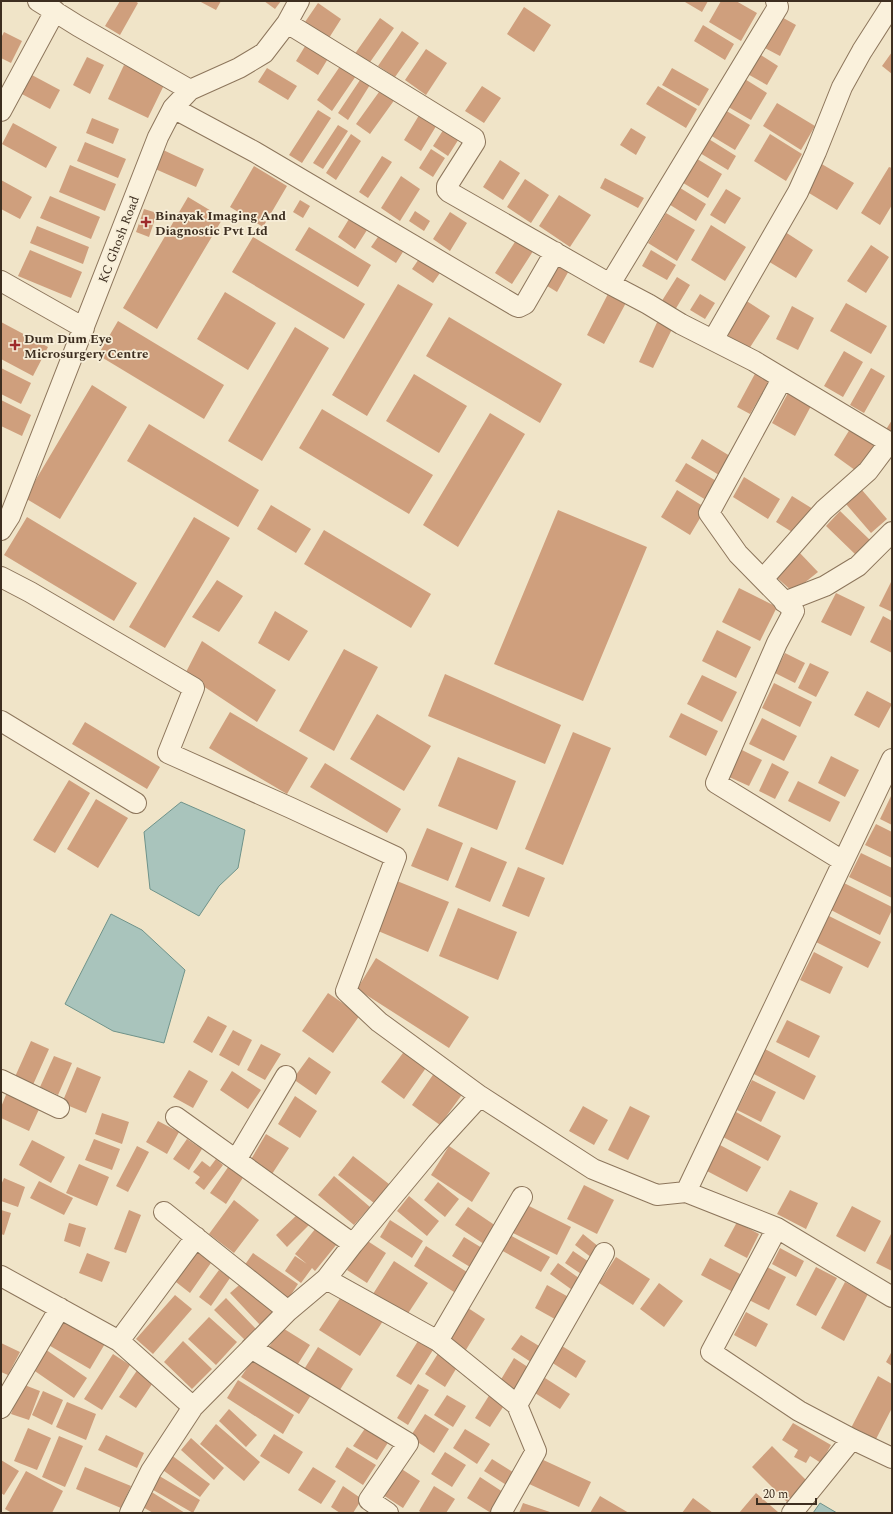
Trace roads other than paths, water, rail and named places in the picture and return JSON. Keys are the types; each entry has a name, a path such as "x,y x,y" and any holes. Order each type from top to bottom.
{"street":[{"path":"38,1 190,90"},
{"name":"KC Ghosh Road","path":"1,530 10,516 158,137 173,108 190,90 239,68 264,53 287,23 299,1"},
{"path":"610,284 778,7 776,1"},
{"path":"1,111 55,11"},
{"path":"713,340 798,192 842,87 862,51 890,13"},
{"path":"287,23 474,138 475,142 447,186 447,190 449,192 681,324 754,361 890,444 868,471 824,510 763,579"},
{"path":"173,108 255,152 516,306 519,307 524,304 555,252"},
{"path":"1,281 84,328"},
{"path":"782,378 709,513 738,554 794,611 777,643 716,782 843,861"},
{"path":"784,602 825,586 858,566 892,532"},
{"path":"1,577 30,592 194,688 168,753 396,857 346,991 379,1022 480,1096 593,1169 657,1195 686,1192 777,1228 892,1297"},
{"path":"1,721 136,803"},
{"path":"686,1192 892,759"},
{"path":"236,1160 286,1076"},
{"path":"1,1080 59,1108"},
{"path":"130,1513 151,1471 193,1407 288,1311 326,1279 353,1244 437,1143 480,1096"},
{"path":"176,1117 353,1244"},
{"path":"438,1340 522,1197"},
{"path":"164,1212 288,1311"},
{"path":"777,1228 711,1352 799,1411 852,1440 892,1458"},
{"path":"119,1341 196,1237"},
{"path":"517,1405 604,1253"},
{"path":"1,1276 119,1341 193,1407"},
{"path":"326,1279 438,1340 517,1405 536,1451 501,1513"},
{"path":"1,1408 60,1308"},
{"path":"251,1348 408,1443 369,1500 388,1513"},
{"path":"792,1513 852,1440"}],"water":[{"path":"181,802 245,830 238,868 219,886 199,916 150,889 144,832"},
{"path":"111,914 142,930 185,970 164,1043 113,1031 65,1004"},
{"path":"820,1503 837,1513 813,1513"}],"place":[{"name":"Binayak Imaging And Diagnostic Pvt Ltd","path":"146,222"},
{"name":"Dum Dum Eye Microsurgery Centre","path":"15,345"}]}
